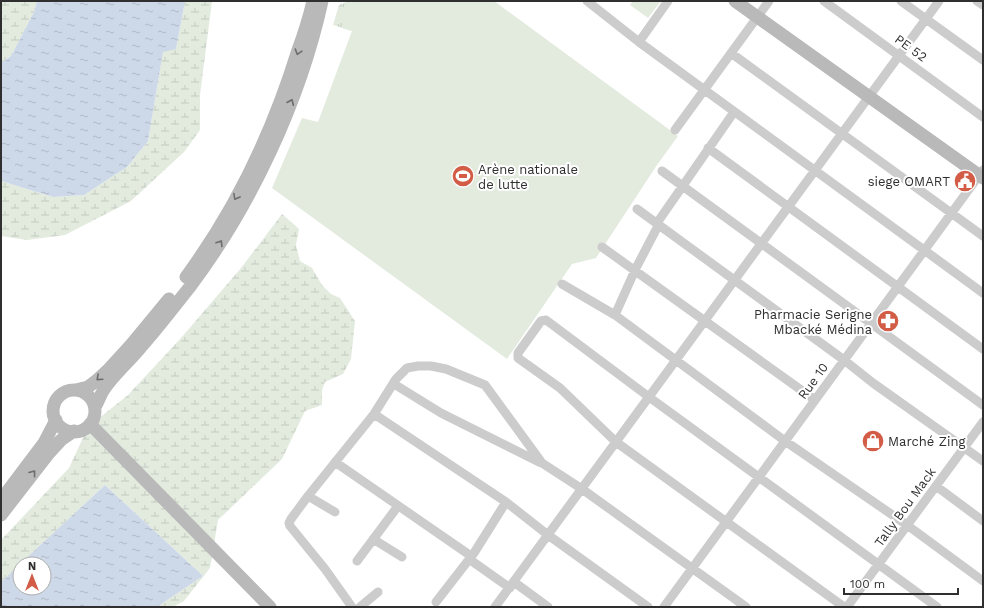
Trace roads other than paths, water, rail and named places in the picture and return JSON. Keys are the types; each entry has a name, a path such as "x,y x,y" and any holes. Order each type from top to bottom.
{"main road":[{"path":"74,431 67,430 60,426 56,420 54,410 57,399 65,392 88,387 96,381 131,345 186,277 226,214 259,154 290,80 313,1"},
{"path":"95,407 104,390 162,322 195,279 216,250 241,208 267,158 299,82 322,1"},
{"path":"735,1 982,174"},
{"path":"1,515 49,453 61,440 74,431 86,428 90,424 95,413 93,401 88,395 76,390"},
{"path":"1,500 44,443 56,420"},
{"path":"90,424 270,607"}],"street":[{"path":"587,1 704,90 983,293"},
{"path":"639,42 668,1"},
{"path":"675,130 769,1"},
{"name":"PE 52","path":"824,1 983,117"},
{"path":"901,1 983,60"},
{"path":"495,607 939,1"},
{"path":"977,1 983,5"},
{"path":"732,53 983,236"},
{"path":"615,315 658,224 682,186 734,112"},
{"path":"708,148 983,349"},
{"path":"662,171 983,406"},
{"name":"Rue 10","path":"664,607 924,250 982,174"},
{"path":"637,209 983,462"},
{"path":"602,247 815,400"},
{"path":"562,284 615,315 785,441 907,525 983,581"},
{"path":"844,607 616,442 560,388 518,358 518,353 541,321 546,320 937,607"},
{"path":"352,607 289,523 308,496 374,414 396,379 406,368 431,366 446,369 485,385 542,463"},
{"path":"394,384 441,413 542,463 582,489 746,607"},
{"path":"374,414 506,502 548,535 648,607"},
{"name":"Tally Bou Mack","path":"847,607 983,422"},
{"path":"335,462 470,557 548,607"},
{"path":"936,486 983,521"},
{"path":"308,496 335,512"},
{"path":"436,602 470,557 506,502"},
{"path":"357,561 398,506"},
{"path":"373,539 402,556"},
{"path":"360,607 378,592"}],"water":[{"path":"37,1 185,1 176,49 163,52 148,141 127,167 84,195 53,197 1,181 1,63 11,56 34,12"},
{"path":"105,485 203,576 157,607 1,607 1,582 12,572 12,596 52,596 52,556 29,556"}],"place":[{"name":"Arène nationale de lutte","path":"463,176"},
{"name":"siege OMART","path":"965,181"},
{"name":"Pharmacie Serigne Mbacké Médina","path":"888,321"},
{"name":"Marché Zing","path":"873,441"}]}
